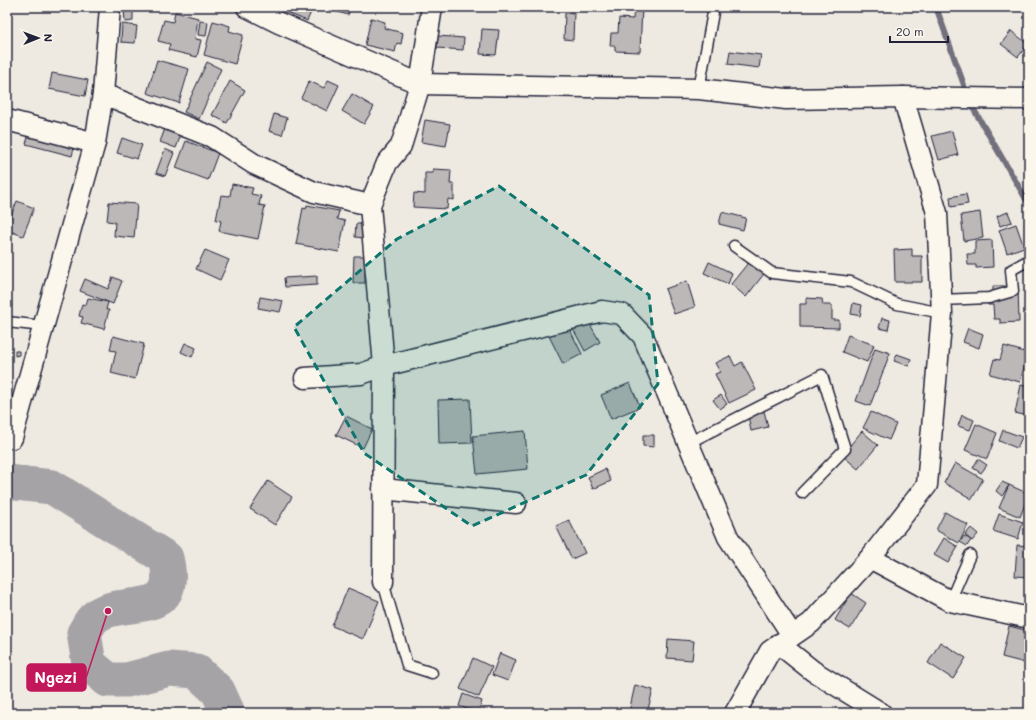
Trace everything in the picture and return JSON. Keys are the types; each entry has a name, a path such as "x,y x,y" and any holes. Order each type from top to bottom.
{"street":[{"path":"12,438 95,143 103,94 110,7"},
{"path":"247,7 280,15 420,84 699,89 786,99 903,97 1029,99"},
{"path":"383,582 384,366 370,205 387,163 401,146 420,84 432,7"},
{"path":"103,94 212,137 254,164 314,192 370,205"},
{"path":"736,713 770,651 811,623 870,558 928,484 942,307 937,214 903,97"},
{"path":"7,120 95,143"},
{"path":"305,378 361,374 384,366 602,311 622,314 644,336 728,537 785,640 813,671 881,713"},
{"path":"383,489 516,503"},
{"path":"870,558 950,601 1025,617"}],"lane":[{"path":"699,89 714,7"},
{"path":"734,246 772,273 851,282 897,304 942,307 989,298 1013,291 1011,270 1029,260"},
{"path":"7,322 43,326"},
{"path":"688,443 822,375 845,449 802,493"},
{"path":"950,601 970,555"},
{"path":"383,582 407,665 432,673"}],"highlighted area":[{"path":"499,186 649,295 658,384 586,475 472,526 364,453 294,327 397,239"}],"building":[{"path":"124,7 133,7 133,21 125,22"},
{"path":"284,7 306,7 312,10 307,21 283,11"},
{"path":"328,7 351,7 348,15 327,9"},
{"path":"634,7 642,7 640,52 615,51 615,46 610,46 611,33 618,33 619,18 633,19"},
{"path":"175,12 198,18 195,39 201,40 197,57 168,50 170,44 158,41 164,20 173,22"},
{"path":"565,13 574,13 573,40 564,39"},
{"path":"371,18 385,22 384,28 403,33 401,44 397,43 395,52 365,45"},
{"path":"200,21 208,22 206,36 198,35"},
{"path":"213,21 230,26 229,31 243,35 235,64 204,55"},
{"path":"122,24 137,26 135,43 121,42"},
{"path":"482,29 499,30 496,55 480,54"},
{"path":"1011,31 1028,44 1018,57 1001,44"},
{"path":"438,36 464,38 463,50 437,48"},
{"path":"730,51 761,55 759,68 728,64"},
{"path":"157,60 189,69 179,103 147,93"},
{"path":"207,62 221,69 199,119 184,112"},
{"path":"52,73 88,80 85,96 49,89"},
{"path":"328,80 339,85 327,111 301,98 309,81 324,88"},
{"path":"230,81 245,90 227,123 212,115"},
{"path":"352,94 374,107 364,124 342,111"},
{"path":"274,114 287,118 282,135 269,131"},
{"path":"34,116 79,128 72,156 26,144"},
{"path":"169,118 185,124 176,148 160,142"},
{"path":"425,120 450,124 446,146 421,142"},
{"path":"952,131 958,155 939,160 932,136"},
{"path":"122,138 142,145 137,159 117,153"},
{"path":"186,141 218,153 208,180 176,168"},
{"path":"165,149 174,153 165,176 156,173"},
{"path":"433,169 451,170 450,184 454,184 454,200 448,199 447,209 413,207 414,193 425,194 425,173 433,173"},
{"path":"232,184 253,188 251,194 261,196 259,205 265,206 258,239 219,231 221,221 216,220 221,195 230,196"},
{"path":"966,194 968,204 951,207 950,197"},
{"path":"17,201 34,208 23,236 7,230 7,225"},
{"path":"109,202 137,204 134,238 114,236 115,222 107,221"},
{"path":"307,205 339,211 337,219 345,221 339,252 296,244 303,208 306,209"},
{"path":"722,212 746,218 743,230 719,224"},
{"path":"980,212 983,238 964,241 961,215"},
{"path":"1008,212 1012,222 1000,226 997,216"},
{"path":"356,224 364,224 364,238 355,237"},
{"path":"1016,224 1024,247 1007,253 999,230"},
{"path":"992,240 993,267 976,268 976,265 968,265 967,254 975,254 975,241"},
{"path":"912,249 912,256 922,256 922,282 895,282 894,250"},
{"path":"205,250 229,260 220,280 196,269"},
{"path":"354,256 365,256 365,283 353,283"},
{"path":"752,258 767,270 746,297 731,284"},
{"path":"709,262 732,273 728,284 704,273"},
{"path":"317,276 317,285 285,287 284,278"},
{"path":"113,277 122,281 113,304 80,291 85,279 108,289"},
{"path":"687,281 695,307 674,314 665,289"},
{"path":"993,286 1018,286 1019,322 1000,323 1000,319 994,319 993,305 988,305 988,294 993,293"},
{"path":"260,297 283,301 280,312 258,308"},
{"path":"88,298 108,302 106,310 109,310 104,329 81,323 83,317 79,316 82,304 86,305"},
{"path":"806,298 822,299 823,305 832,305 832,320 839,320 839,328 800,327 800,304 806,304"},
{"path":"853,303 862,305 860,316 851,314"},
{"path":"882,318 890,320 888,330 879,328"},
{"path":"587,319 600,342 585,351 572,327"},
{"path":"567,324 582,354 563,364 548,334"},
{"path":"968,328 983,334 979,348 963,342"},
{"path":"848,335 874,345 867,362 842,352"},
{"path":"113,336 144,344 135,379 111,373 116,351 110,350"},
{"path":"185,343 196,348 192,357 181,352"},
{"path":"1004,346 1028,353 1020,382 990,374 994,359 1000,360"},
{"path":"875,348 890,353 870,406 856,401"},
{"path":"15,351 19,351 19,355 15,356"},
{"path":"897,354 911,359 909,366 894,361"},
{"path":"730,356 735,366 742,362 756,390 729,403 715,374 720,372 715,363"},
{"path":"630,383 640,407 611,419 601,395"},
{"path":"1021,385 1029,387 1028,416 1015,413"},
{"path":"721,395 727,404 720,409 713,400"},
{"path":"470,399 472,443 439,444 438,400"},
{"path":"763,407 768,427 751,431 747,411"},
{"path":"871,412 896,424 889,440 863,428"},
{"path":"962,415 974,420 970,430 958,426"},
{"path":"346,416 372,429 363,448 336,435"},
{"path":"976,424 997,433 987,459 965,450"},
{"path":"1003,430 1022,437 1017,448 999,441"},
{"path":"525,431 528,469 477,474 473,436"},
{"path":"862,431 878,445 858,469 842,455"},
{"path":"643,435 654,435 654,447 643,446"},
{"path":"978,459 987,465 981,473 973,468"},
{"path":"955,463 983,479 972,499 944,483"},
{"path":"605,469 611,481 593,489 588,477"},
{"path":"268,481 292,497 275,525 250,509"},
{"path":"1002,482 1009,485 1002,496 996,491"},
{"path":"1009,485 1029,494 1020,517 999,508"},
{"path":"945,512 968,525 959,543 936,530"},
{"path":"999,514 1023,522 1018,539 993,531"},
{"path":"569,520 585,553 572,559 556,526"},
{"path":"971,528 978,534 972,541 965,535"},
{"path":"964,536 971,540 967,546 960,542"},
{"path":"944,538 958,547 948,563 934,555"},
{"path":"1017,545 1029,546 1029,577 1015,576"},
{"path":"348,588 379,601 363,639 332,626"},
{"path":"851,593 866,603 850,629 835,620"},
{"path":"1009,626 1029,631 1029,664 1002,657"},
{"path":"668,639 694,641 692,660 667,658"},
{"path":"940,642 966,658 953,679 928,663"},
{"path":"500,653 516,660 508,681 492,675"},
{"path":"473,658 492,667 479,697 460,689"},
{"path":"635,685 653,690 647,713 629,712"},
{"path":"463,694 482,701 478,713 459,706"},
{"path":"1029,702 1029,712 1025,710"}],"waterway":[{"path":"936,7 964,85"},
{"path":"973,108 1029,202"},
{"path":"7,482 52,487 166,558 169,579 165,592 157,600 145,604 105,611 91,621 84,633 89,664 108,680 127,680 169,669 196,671 218,691 228,713"}],"place":[{"name":"Ngezi","path":"108,611"}]}
